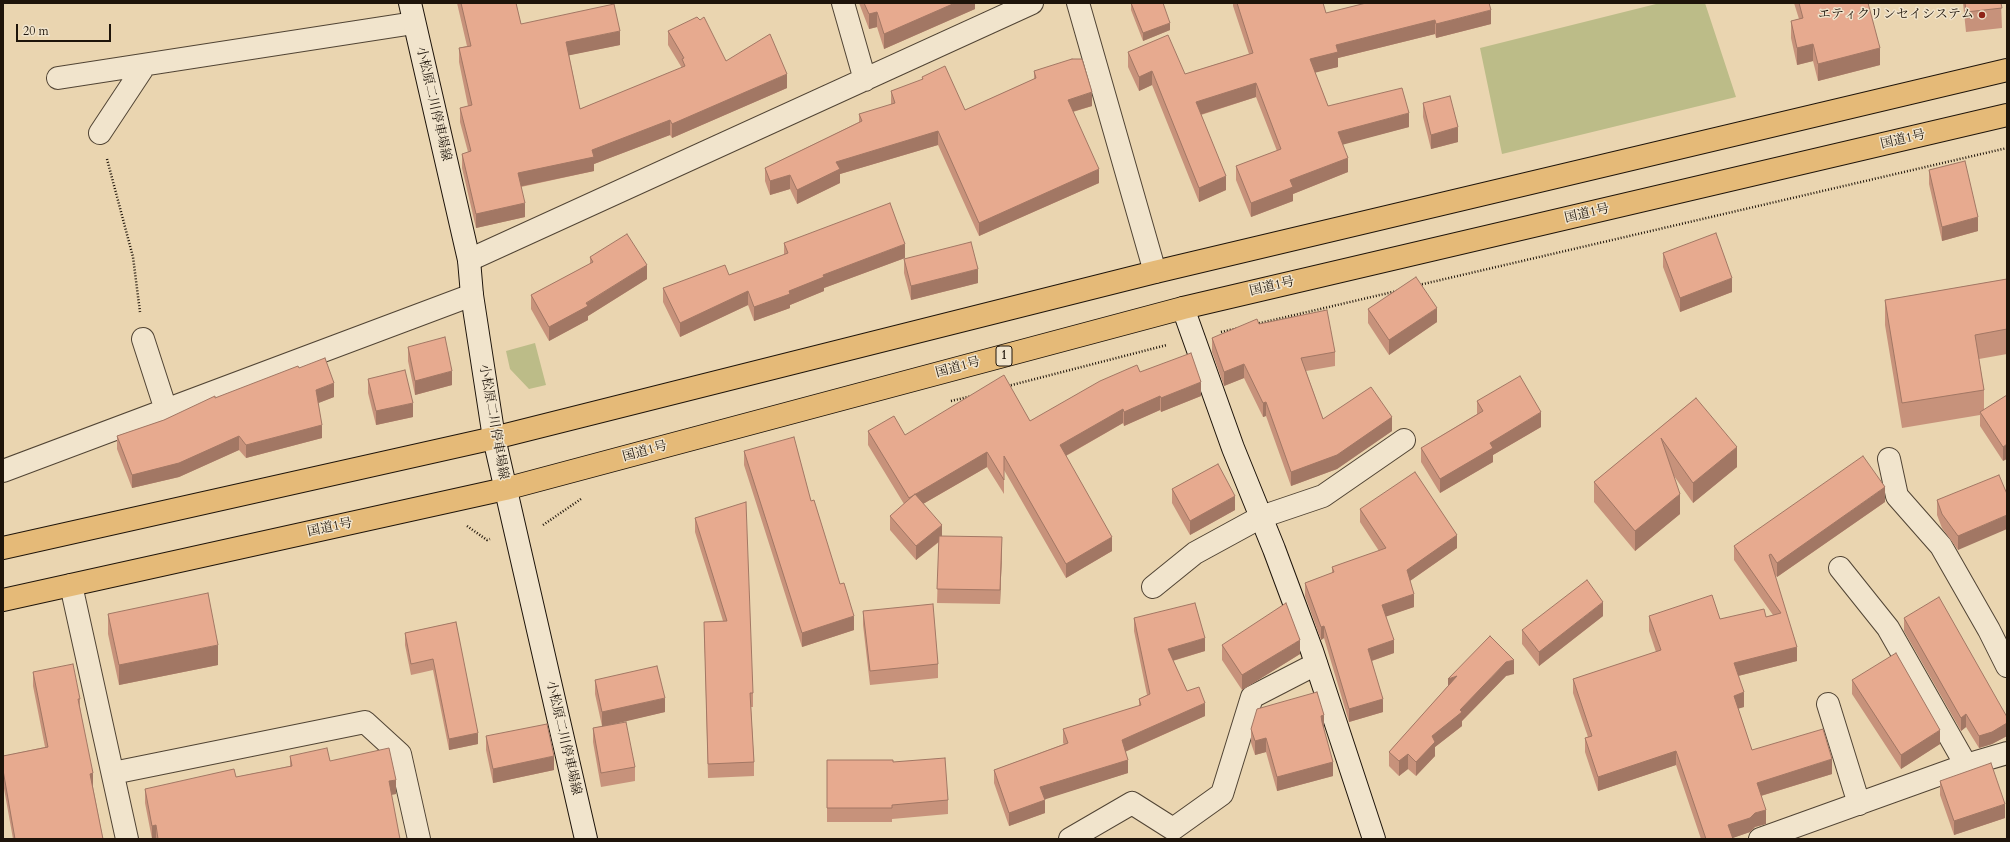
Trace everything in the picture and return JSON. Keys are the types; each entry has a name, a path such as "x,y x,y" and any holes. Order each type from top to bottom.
{"highway":[{"path":"3,548 494,438 1155,272 2007,70"},
{"name":"国道1号","path":"3,600 505,489 1183,308 2007,115"}],"street":[{"path":"842,3 865,80"},
{"path":"469,260 1032,3"},
{"path":"1078,3 1155,272"},
{"path":"58,78 145,65 412,13"},
{"name":"小松原二川停車場線","path":"412,13 469,260 472,295 494,438 586,839"},
{"path":"100,133 145,65"},
{"path":"3,471 472,295"},
{"path":"1183,308 1233,448 1261,517 1316,664 1374,839"},
{"path":"143,339 166,410"},
{"path":"1153,587 1195,553 1261,517 1323,496 1404,440"},
{"path":"1889,459 1897,496 1940,546 1989,630 2007,666"},
{"path":"1840,568 1888,628 1966,765"},
{"path":"71,585 127,839"},
{"path":"1070,839 1132,803 1175,834 1222,794 1252,697 1316,664"},
{"path":"1828,704 1859,804"},
{"path":"113,773 365,722 400,754 418,839"},
{"path":"1760,839 1966,765 2007,753"}],"path":[{"path":"100,133 133,257 143,339"},
{"path":"1418,286 2007,148"},
{"path":"1248,325 1403,289"},
{"path":"1002,388 1240,327"},
{"path":"948,402 978,394"},
{"path":"459,526 466,524 487,540 515,531 545,524 586,495"}],"green space":[{"path":"1660,3 1705,3 1736,97 1502,154 1480,48"},
{"path":"535,343 546,385 529,389 510,369 506,351"}],"building":[{"path":"461,3 516,3 521,24 614,4 620,31 566,42 580,109 685,66 682,59 684,58 668,31 697,17 700,20 704,17 726,61 770,34 787,74 672,124 670,120 592,150 594,157 518,173 525,203 476,214 462,154 471,151 460,108 472,105 459,48 471,46"},
{"path":"864,3 955,3 884,34 877,12 869,14"},
{"path":"1131,3 1163,3 1170,23 1143,33"},
{"path":"1237,3 1323,3 1326,13 1366,3 1489,3 1491,10 1436,24 1435,20 1336,45 1338,52 1310,59 1328,106 1402,88 1409,113 1338,132 1348,158 1290,180 1293,187 1251,203 1236,166 1281,149 1256,83 1196,102 1226,176 1199,188 1152,71 1139,77 1128,52 1168,35 1185,74 1253,53"},
{"path":"1799,3 1868,3 1880,48 1818,64 1813,44 1797,48 1791,21 1803,18"},
{"path":"1965,3 2001,3 2002,8 1966,12"},
{"path":"1072,59 1082,59 1092,92 1068,100 1099,169 979,223 938,131 836,162 840,169 797,190 790,175 770,181 765,168 862,121 859,114 895,103 891,91 923,79 922,77 945,66 965,110 1036,78 1034,71"},
{"path":"1450,96 1458,127 1431,135 1423,103"},
{"path":"1965,161 1978,217 1942,227 1929,170"},
{"path":"890,203 905,244 823,275 824,277 789,291 790,294 754,307 748,291 680,323 663,288 725,265 729,275 788,253 784,243"},
{"path":"1716,233 1732,278 1680,298 1663,253"},
{"path":"627,234 647,265 586,303 588,306 549,327 531,295 593,262 590,257"},
{"path":"971,242 978,269 911,286 904,259"},
{"path":"1416,277 1437,308 1389,340 1368,309"},
{"path":"2007,279 2007,329 1975,335 1984,390 1902,403 1885,300"},
{"path":"1327,310 1335,352 1301,358 1323,419 1371,387 1392,417 1337,455 1291,472 1266,402 1263,403 1244,364 1224,372 1212,338 1257,319 1259,324"},
{"path":"445,337 452,371 415,381 408,347"},
{"path":"1191,353 1201,382 1161,398 1160,396 1124,412 1123,409 1060,445 1112,537 1066,564 1004,456 1004,480 987,452 909,498 868,431 894,416 905,435 1004,375 1030,421 1100,381 1137,365 1140,372"},
{"path":"325,358 334,383 316,390 322,425 246,445 239,436 179,463 132,475 117,436 164,420 215,396 215,398 298,366 299,368"},
{"path":"405,370 413,403 376,411 368,379"},
{"path":"1520,376 1541,412 1490,443 1493,448 1440,479 1421,448 1483,411 1477,401"},
{"path":"2007,395 2007,444 2003,447 1980,412"},
{"path":"1696,398 1737,447 1693,483 1661,438 1680,494 1635,531 1594,482"},
{"path":"794,437 811,501 814,500 840,584 844,583 854,616 802,633 744,451"},
{"path":"1863,456 1885,487 1777,563 1771,554 1769,555 1797,647 1734,663 1744,692 1734,696 1752,750 1823,729 1832,759 1757,783 1766,810 1755,813 1750,818 1728,825 1733,839 1706,839 1676,751 1598,777 1585,738 1592,736 1573,679 1661,650 1649,616 1712,595 1720,619 1764,609 1766,617 1781,613 1734,546"},
{"path":"1218,464 1235,496 1190,521 1172,489"},
{"path":"1415,472 1457,535 1407,570 1414,594 1382,605 1394,640 1368,649 1383,699 1349,709 1324,626 1321,627 1305,583 1334,572 1332,567 1386,548 1360,509"},
{"path":"1999,475 2007,494 2007,515 1958,536 1942,514 1937,500"},
{"path":"915,494 942,525 916,546 890,516"},
{"path":"746,502 753,693 750,693 754,762 708,764 704,622 727,621 695,518"},
{"path":"939,536 1002,537 1000,590 937,589"},
{"path":"1587,580 1603,602 1539,652 1522,630"},
{"path":"208,593 218,645 119,665 108,614"},
{"path":"1939,597 2007,717 2007,723 1992,732 1979,736 1966,714 1961,718 1904,618"},
{"path":"1195,603 1205,638 1168,649 1187,691 1199,687 1205,703 1122,740 1128,760 1040,787 1045,800 1009,813 994,770 1068,743 1063,729 1141,705 1139,699 1150,694 1134,618"},
{"path":"1286,603 1300,640 1242,675 1222,645"},
{"path":"933,604 938,664 870,671 863,611"},
{"path":"456,622 478,733 449,739 433,659 411,664 405,633"},
{"path":"1490,636 1514,660 1506,662 1460,710 1462,712 1432,736 1435,742 1416,762 1408,754 1399,761 1389,752 1457,676 1448,679"},
{"path":"1896,653 1940,730 1901,755 1852,680"},
{"path":"73,664 80,699 78,699 93,773 90,774 103,839 15,839 3,770 3,756 48,747 33,672"},
{"path":"657,666 665,698 602,712 595,680"},
{"path":"1317,692 1324,715 1321,716 1322,722 1333,762 1277,777 1266,738 1255,741 1251,729 1257,709"},
{"path":"626,722 635,767 601,773 593,728"},
{"path":"547,724 554,756 493,769 486,736"},
{"path":"327,748 330,761 389,748 396,780 389,781 400,839 158,839 156,825 152,826 145,789 234,769 236,777 292,766 290,756"},
{"path":"945,758 948,800 892,805 892,808 827,808 827,760 893,760 893,762"},
{"path":"1991,763 2005,804 1954,821 1940,781"}],"place":[{"name":"エティクリンセイシステム","path":"1982,15"}]}
